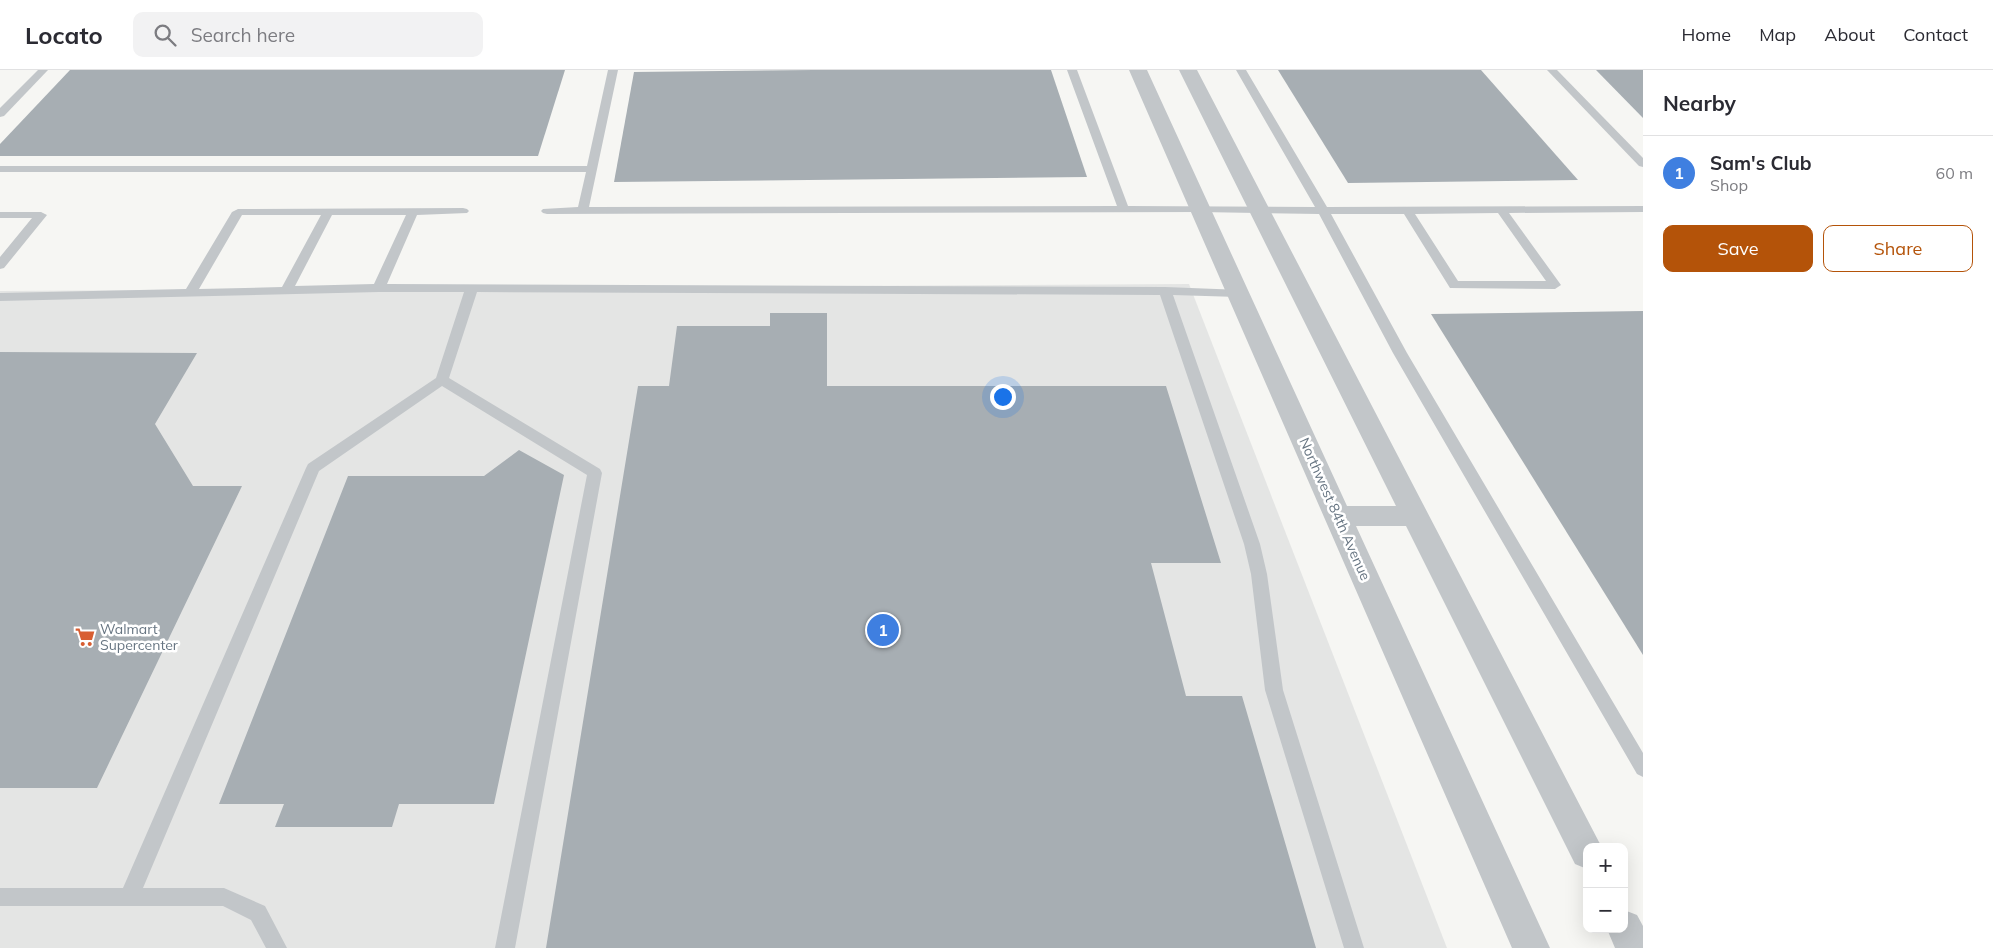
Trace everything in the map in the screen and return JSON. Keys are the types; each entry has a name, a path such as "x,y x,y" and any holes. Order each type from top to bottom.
{"street":[{"name":"Northwest 84th Avenue","path":"1138,70 1531,948"},
{"path":"1188,70 1583,845"},
{"path":"1338,516 1414,516"},
{"path":"1627,933 1635,948"}],"lane":[{"path":"0,114 43,70"},
{"path":"583,210 613,70"},
{"path":"1072,70 1124,209"},
{"path":"1241,70 1323,211 1400,354 1643,769"},
{"path":"1552,70 1643,164"},
{"path":"0,169 592,169"},
{"path":"548,211 1200,209 1260,212 1643,209"},
{"path":"1408,211 1454,285 1556,285 1501,210"},
{"path":"379,288 413,211"},
{"path":"190,293 238,212 463,211"},
{"path":"287,289 328,212"},
{"path":"0,215 41,215 2,261"},
{"path":"0,296 379,288 471,290 1165,291 1238,293"},
{"path":"129,897 312,468 442,380 471,290"},
{"path":"1165,291 1252,544 1259,574 1274,690 1354,948"},
{"path":"442,380 595,473 505,948"},
{"path":"0,897 224,897 258,913 277,948"}],"shaded area":[{"path":"1189,284 1447,948 0,948 0,291"}],"building":[{"path":"70,70 565,70 538,156 0,156 0,144"},
{"path":"1051,70 1087,177 614,182 634,72"},
{"path":"1278,70 1481,70 1578,180 1348,183"},
{"path":"1596,70 1643,70 1643,118"},
{"path":"1643,311 1643,655 1431,314"},
{"path":"770,313 827,313 827,386 1166,386 1221,563 1151,563 1186,696 1242,696 1316,948 546,948 638,386 669,386 677,326 770,326"},
{"name":"Walmart Supercenter","path":"0,352 197,353 155,424 193,486 242,486 97,788 0,788"},
{"path":"519,450 564,475 494,804 399,804 392,827 275,827 284,804 219,804 348,476 484,476"}],"place":[{"name":"Sam's Club","path":"883,630"},
{"name":"Walmart Supercenter","path":"85,637"}]}
